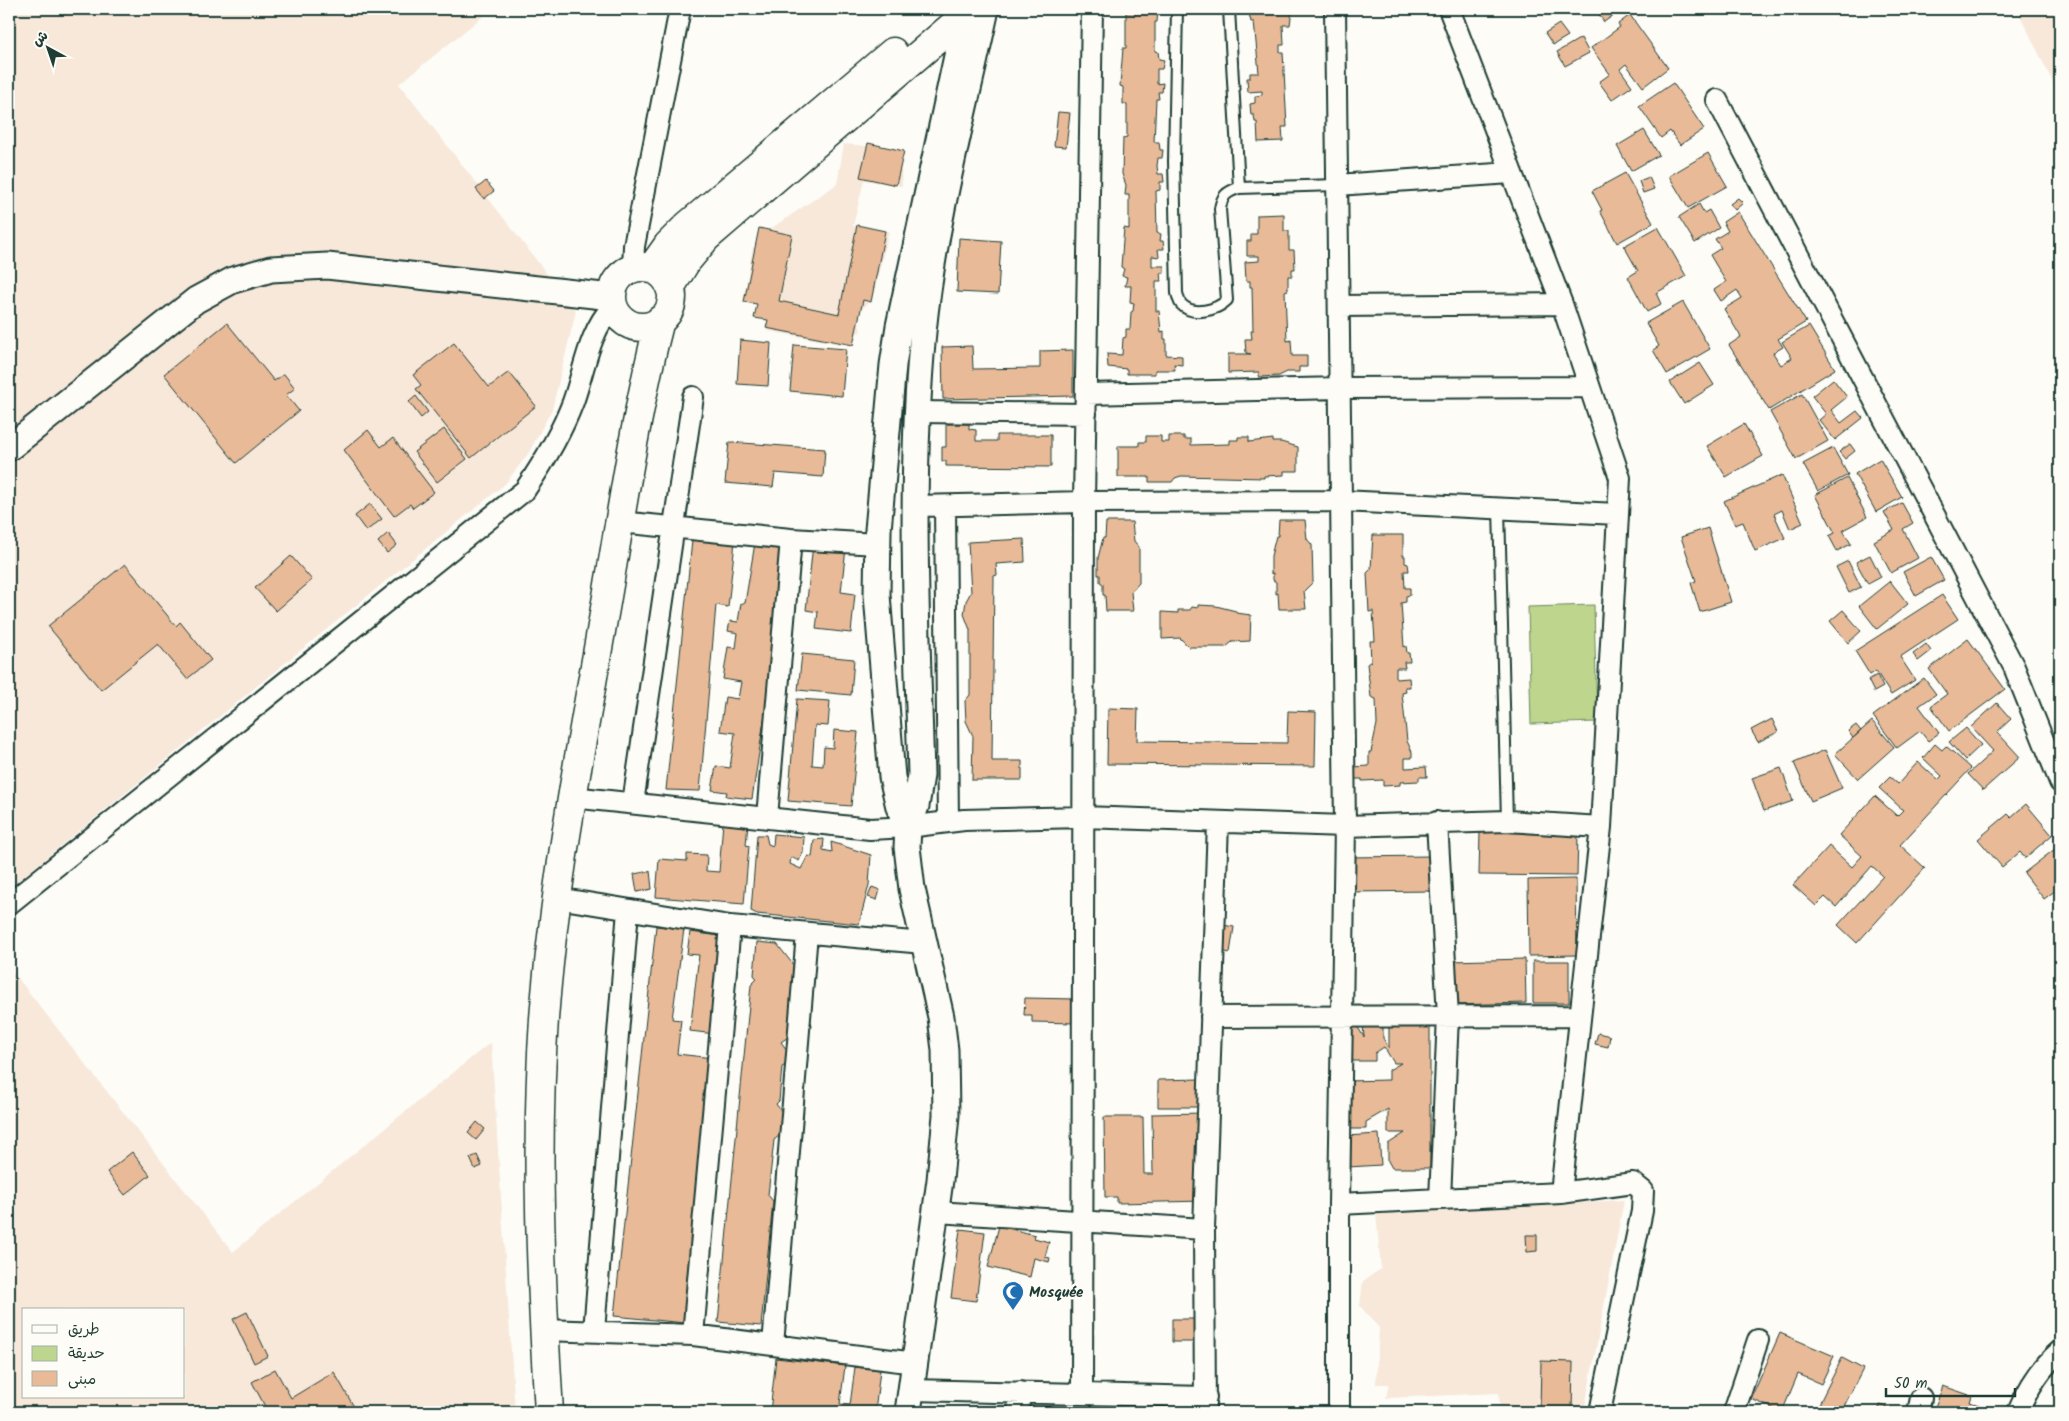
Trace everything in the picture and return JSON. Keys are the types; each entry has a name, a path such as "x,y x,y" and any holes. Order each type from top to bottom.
{"main road":[{"path":"660,320 647,327 632,325 624,321 612,301 618,280 651,275 686,262 706,238 967,10"},
{"path":"548,1412 544,1330 540,1142 546,994 557,898 572,796 620,522 660,320 670,306 651,275"},
{"path":"632,325 643,344 650,366"}],"street":[{"path":"651,275 634,246 680,9"},
{"path":"1082,1394 1084,502 1092,9"},
{"path":"1335,9 1345,826 1339,1204 1339,1412"},
{"path":"1449,9 1562,304 1620,478 1601,827 1561,1193"},
{"path":"967,10 923,332 918,412 916,581 921,775 916,806 908,827 909,868 941,1017 946,1082 944,1147 910,1401 1019,1402 1082,1394 1206,1405 1204,1230 1218,822"},
{"path":"908,827 899,807 892,776 878,612 877,544 896,345 914,248 967,10"},
{"path":"1717,100 2014,667 2060,782"},
{"path":"1337,185 1511,173"},
{"path":"9,448 196,300 232,280 271,269 327,266 612,301 593,337 574,400 562,430 525,490 9,904"},
{"path":"1339,306 1562,304"},
{"path":"918,412 1086,404 1340,388 1589,386"},
{"path":"633,803 693,397"},
{"path":"916,506 1084,502 1341,501 1618,514"},
{"path":"945,506 948,822"},
{"path":"620,522 791,539 877,544"},
{"path":"767,817 791,539"},
{"path":"572,796 850,827 908,827 948,822 1083,817 1345,826 1507,821 1601,827"},
{"path":"1437,822 1448,1016 1440,1199"},
{"path":"557,898 730,926 924,943"},
{"path":"594,1331 628,910"},
{"path":"693,1335 730,926"},
{"path":"773,1345 807,933"},
{"path":"1212,1017 1580,1016"},
{"path":"1339,1204 1561,1193 1633,1183 1642,1191 1642,1211 1600,1412"},
{"path":"936,1212 1204,1230"},
{"path":"544,1330 693,1335 915,1363"},
{"path":"1734,1412 1758,1340"},
{"path":"2018,1412 2032,1382 2047,1362 2060,1352"}],"lane":[{"path":"1177,9 1174,161 1177,293 1181,304 1190,310 1209,310 1220,307 1227,300 1220,209 1221,198 1228,191 1239,188 1337,185"},
{"path":"1229,9 1239,188"},
{"path":"1499,508 1507,821"}],"shaded area":[{"path":"9,9 492,9 399,84 576,311 552,409 528,454 505,484 9,888"},
{"path":"2017,9 2060,9 2060,97"},
{"path":"844,144 900,149 902,186 864,180 853,226 889,231 872,300 856,314 861,331 840,344 768,331 770,316 754,301 743,301 753,247 760,249 763,234 837,184"},
{"path":"9,967 233,1252 491,1042 515,1412 9,1412"},
{"path":"1624,1200 1584,1412 1500,1412 1499,1393 1386,1398 1389,1384 1376,1384 1379,1328 1360,1306 1363,1281 1381,1269 1376,1213"}],"green space":[{"path":"1594,605 1597,722 1531,724 1528,607"}],"building":[{"path":"1126,9 1158,9 1157,22 1155,22 1155,51 1158,52 1159,59 1164,60 1162,69 1157,69 1157,84 1163,83 1162,92 1158,92 1159,99 1156,99 1154,142 1159,142 1160,150 1163,150 1162,158 1158,158 1157,166 1158,174 1163,174 1164,182 1160,182 1160,190 1156,191 1157,233 1161,234 1160,241 1163,241 1164,249 1158,249 1159,257 1152,256 1152,266 1164,266 1164,273 1160,273 1161,281 1156,281 1156,311 1159,311 1161,332 1164,331 1164,339 1166,339 1166,355 1182,356 1182,365 1174,364 1175,370 1155,370 1155,374 1127,374 1127,369 1108,367 1107,354 1122,355 1123,338 1126,337 1126,329 1130,329 1131,312 1133,311 1134,303 1130,302 1131,286 1125,286 1127,277 1122,276 1124,269 1121,267 1124,228 1129,229 1129,195 1125,195 1126,185 1122,174 1123,138 1127,137 1127,104 1123,104 1123,87 1120,86 1123,48 1126,48"},
{"path":"1248,9 1292,9 1290,25 1283,25 1284,45 1280,45 1280,52 1283,52 1287,127 1282,127 1283,141 1258,142 1257,122 1255,122 1254,115 1251,115 1250,104 1255,103 1255,96 1262,95 1262,91 1248,92 1247,78 1250,78 1250,73 1259,73 1254,22 1251,22"},
{"path":"1595,9 1621,9 1621,10 1604,22"},
{"path":"1630,15 1668,68 1643,87 1626,64 1620,69 1632,86 1612,100 1599,82 1610,74 1591,48 1620,27 1618,24"},
{"path":"1559,24 1568,36 1553,45 1545,33"},
{"path":"1581,38 1589,53 1565,66 1557,52"},
{"path":"1673,83 1704,129 1680,145 1670,131 1661,138 1639,106"},
{"path":"1058,112 1070,113 1066,147 1054,146"},
{"path":"1644,130 1659,155 1631,171 1617,146"},
{"path":"868,143 904,151 896,185 860,177"},
{"path":"1708,153 1727,186 1688,208 1669,176"},
{"path":"1625,173 1653,223 1617,243 1592,191"},
{"path":"1649,177 1654,189 1643,193 1639,181"},
{"path":"486,181 494,191 484,199 476,189"},
{"path":"1738,198 1743,203 1735,210 1730,204"},
{"path":"1699,204 1704,213 1709,210 1719,228 1695,243 1679,217"},
{"path":"1738,212 1806,322 1778,339 1783,347 1773,353 1781,365 1792,358 1782,342 1809,326 1835,369 1769,410 1729,345 1741,337 1724,309 1742,298 1737,290 1721,301 1714,290 1726,282 1710,255 1721,248 1715,239 1728,231 1723,222"},
{"path":"1284,214 1284,231 1289,231 1289,250 1294,250 1295,269 1292,269 1292,276 1288,276 1288,290 1285,291 1287,341 1291,340 1292,356 1307,356 1307,367 1299,367 1299,372 1287,372 1279,376 1259,377 1259,372 1228,373 1228,354 1251,354 1246,353 1245,339 1252,339 1252,287 1250,287 1250,281 1246,281 1245,262 1259,261 1259,256 1247,256 1247,241 1251,241 1251,234 1257,234 1257,215"},
{"path":"857,225 885,231 871,302 863,300 853,345 766,328 768,320 754,318 757,304 744,302 759,228 792,235 779,301 839,314"},
{"path":"1658,227 1686,276 1656,293 1661,304 1647,312 1628,277 1638,271 1624,246"},
{"path":"959,238 1001,241 998,294 957,292"},
{"path":"1683,302 1710,349 1667,374 1653,350 1659,346 1646,323"},
{"path":"227,323 274,381 284,374 295,388 286,395 299,411 236,463 164,374"},
{"path":"740,340 771,343 768,386 737,384"},
{"path":"454,343 489,387 509,372 536,406 471,458 416,389 421,385 413,375"},
{"path":"794,345 846,349 842,396 790,391"},
{"path":"972,346 973,369 1040,368 1040,351 1073,350 1073,396 943,399 942,347"},
{"path":"1700,363 1714,385 1684,404 1670,382"},
{"path":"1833,379 1847,397 1831,410 1841,423 1857,411 1863,418 1835,440 1819,420 1826,414 1812,396"},
{"path":"1802,394 1828,441 1796,459 1770,412"},
{"path":"416,396 428,412 421,418 409,402"},
{"path":"946,424 969,424 969,429 976,430 976,441 997,441 997,435 1051,435 1051,467 946,466 946,461 942,461 942,447 946,447"},
{"path":"1744,424 1763,456 1726,477 1707,446"},
{"path":"444,429 467,459 437,482 414,452"},
{"path":"368,430 381,447 393,438 434,492 413,508 410,504 394,516 344,450"},
{"path":"1146,436 1161,436 1161,442 1169,442 1169,436 1184,436 1184,439 1191,439 1191,445 1230,444 1230,440 1238,440 1238,437 1249,437 1249,442 1273,439 1273,442 1281,442 1298,447 1298,471 1284,471 1284,475 1264,476 1264,478 1181,476 1175,478 1172,482 1149,482 1149,477 1118,477 1118,446 1139,446 1139,442 1146,442"},
{"path":"729,442 825,449 823,477 775,473 773,487 725,483"},
{"path":"1850,444 1855,451 1845,459 1839,452"},
{"path":"1833,448 1848,475 1818,491 1803,464"},
{"path":"1880,459 1902,497 1876,512 1855,474"},
{"path":"1782,475 1803,523 1790,529 1782,510 1774,514 1785,538 1755,551 1743,522 1735,525 1724,501"},
{"path":"1847,478 1867,517 1843,530 1851,544 1837,551 1829,536 1835,533 1815,495"},
{"path":"1902,503 1913,523 1903,529 1918,558 1891,573 1874,541 1894,530 1884,512"},
{"path":"370,504 382,519 366,531 355,516"},
{"path":"1279,520 1305,520 1307,539 1312,545 1313,582 1304,591 1306,609 1279,609 1276,582 1273,580 1273,573 1271,574 1271,556 1276,536 1278,536"},
{"path":"1106,522 1132,522 1134,541 1139,547 1139,583 1131,592 1133,611 1106,611 1103,584 1100,582 1100,575 1098,575 1098,558 1103,538 1105,538"},
{"path":"1708,528 1731,602 1700,612 1691,583 1696,581 1681,537"},
{"path":"693,531 735,535 734,552 728,607 716,605 700,791 666,790"},
{"path":"388,533 397,545 387,553 378,542"},
{"path":"1373,535 1403,535 1403,556 1405,556 1405,563 1408,564 1409,571 1404,571 1405,588 1410,588 1410,595 1406,596 1406,602 1401,603 1404,647 1406,646 1407,653 1409,653 1410,662 1404,662 1405,668 1396,668 1396,679 1409,678 1410,687 1405,687 1406,692 1402,693 1407,741 1412,752 1412,758 1405,758 1405,768 1426,767 1427,777 1419,777 1419,781 1400,782 1400,785 1383,786 1383,780 1362,781 1362,779 1354,779 1353,767 1369,766 1369,752 1371,752 1377,724 1376,699 1371,697 1367,664 1371,661 1370,641 1375,641 1373,611 1369,612 1367,573 1371,569"},
{"path":"1024,539 1025,562 996,564 997,575 994,576 992,761 1022,761 1022,780 972,780 973,736 966,721 965,701 970,695 970,630 964,614 966,601 971,592 968,542"},
{"path":"755,543 786,548 785,582 752,799 726,796 727,792 712,790 716,766 730,768 735,733 720,731 725,697 738,699 741,682 723,679 728,647 736,648 738,633 728,631 730,621 738,622 741,603 745,603"},
{"path":"813,544 846,548 841,592 855,594 851,633 816,629 818,612 806,610"},
{"path":"1870,555 1881,577 1868,584 1856,562"},
{"path":"291,556 312,580 276,611 255,588"},
{"path":"1931,557 1944,580 1916,596 1903,572"},
{"path":"1848,561 1861,587 1849,593 1836,567"},
{"path":"125,564 176,626 180,622 211,660 187,679 158,644 101,690 48,626"},
{"path":"1890,581 1908,604 1877,629 1859,606"},
{"path":"1942,595 1958,619 1900,657 1915,680 1891,695 1876,671 1870,675 1855,651"},
{"path":"1198,605 1216,606 1236,611 1236,613 1251,615 1250,641 1232,642 1226,647 1189,647 1180,638 1162,639 1162,612 1178,613 1178,610 1190,610 1192,607 1198,608"},
{"path":"1843,610 1861,631 1848,643 1830,621"},
{"path":"1968,639 2005,689 1949,731 1931,706 1947,694 1929,669"},
{"path":"1926,644 1931,651 1918,661 1913,654"},
{"path":"802,654 854,659 851,695 798,690"},
{"path":"1877,675 1883,687 1874,692 1868,680"},
{"path":"1924,678 1936,694 1919,706 1939,733 1928,741 1920,731 1897,748 1873,716"},
{"path":"797,699 830,701 828,726 815,725 812,765 823,766 824,747 833,748 834,730 858,732 851,806 788,801"},
{"path":"1997,703 2011,719 1997,732 2020,757 1983,790 1968,774 1993,751 1971,727"},
{"path":"1108,708 1138,709 1137,741 1287,743 1288,711 1316,712 1315,766 1107,764"},
{"path":"1772,719 1778,732 1758,742 1751,730"},
{"path":"1872,721 1894,747 1858,779 1835,754"},
{"path":"1856,725 1861,731 1853,738 1848,731"},
{"path":"1966,728 1981,745 1965,760 1949,742"},
{"path":"1935,744 1942,750 1946,746 1971,768 1900,845 1925,868 1857,943 1838,925 1883,876 1872,866 1836,907 1825,897 1816,906 1793,885 1829,846 1852,867 1862,856 1839,835 1875,796 1897,816 1903,810 1879,788 1890,777 1898,784 1918,762 1938,780 1942,776 1923,758"},
{"path":"1825,750 1842,788 1811,801 1794,763"},
{"path":"1781,768 1793,801 1764,811 1752,778"},
{"path":"2026,804 2052,835 2025,858 2020,852 2002,867 1978,839 2008,814 2011,817"},
{"path":"723,822 748,824 746,845 749,846 744,904 656,897 659,859 687,861 687,854 707,855 706,871 719,872"},
{"path":"1480,832 1578,834 1577,876 1479,875"},
{"path":"774,834 804,837 803,852 799,861 791,857 790,864 801,869 808,856 812,857 814,840 824,839 823,850 832,852 831,842 871,855 869,885 859,924 757,914 751,911 757,835 766,835 768,844 773,846"},
{"path":"2060,845 2060,887 2044,899 2024,873"},
{"path":"1433,856 1433,891 1348,892 1348,857"},
{"path":"650,871 652,889 637,892 634,874"},
{"path":"1576,879 1577,955 1529,956 1528,880"},
{"path":"872,887 880,890 877,900 868,897"},
{"path":"1223,925 1234,927 1230,953 1219,951"},
{"path":"656,926 684,929 672,1019 681,1020 677,1054 713,1058 685,1323 614,1316"},
{"path":"690,932 728,937 715,1034 690,1031 699,955 687,954"},
{"path":"757,942 777,944 795,967 791,1035 781,1042 787,1050 786,1065 782,1067 779,1101 776,1104 788,1120 781,1125 780,1135 774,1140 768,1195 773,1201 761,1326 718,1322 751,985 757,979 754,975"},
{"path":"1525,959 1526,1003 1452,1005 1451,961"},
{"path":"1533,961 1569,961 1569,1003 1533,1003"},
{"path":"1025,998 1075,999 1075,1023 1032,1022 1032,1015 1024,1015"},
{"path":"1346,1023 1355,1023 1364,1037 1363,1025 1383,1025 1383,1038 1389,1048 1389,1027 1430,1027 1430,1168 1392,1168 1388,1161 1388,1144 1405,1133 1388,1133 1388,1109 1366,1122 1366,1129 1346,1129 1346,1081 1389,1080 1389,1070 1401,1063 1394,1063 1384,1047 1375,1053 1375,1061 1348,1061"},
{"path":"1598,1033 1610,1036 1608,1047 1595,1044"},
{"path":"1201,1079 1201,1107 1158,1107 1158,1080"},
{"path":"1205,1113 1206,1201 1117,1203 1117,1197 1105,1197 1104,1117 1143,1117 1144,1174 1153,1174 1152,1114"},
{"path":"477,1122 485,1129 476,1140 468,1133"},
{"path":"1379,1134 1381,1165 1348,1167 1346,1136"},
{"path":"132,1152 150,1175 125,1195 107,1172"},
{"path":"477,1155 482,1166 475,1169 470,1158"},
{"path":"999,1226 1035,1235 1034,1238 1049,1242 1045,1257 1050,1258 1049,1262 1034,1258 1030,1277 988,1267"},
{"path":"960,1229 985,1232 976,1301 951,1298"},
{"path":"1526,1235 1537,1235 1537,1251 1527,1252"},
{"path":"247,1312 268,1356 254,1363 233,1319"},
{"path":"1172,1319 1199,1319 1199,1342 1172,1342"},
{"path":"1780,1333 1834,1356 1821,1384 1798,1374 1782,1412 1751,1399"},
{"path":"776,1358 845,1366 840,1404 850,1405 855,1367 880,1370 875,1412 770,1412"},
{"path":"1842,1358 1863,1369 1841,1412 1815,1412"},
{"path":"1541,1361 1573,1362 1572,1412 1540,1412"},
{"path":"275,1369 291,1398 334,1372 357,1412 268,1412 252,1382"},
{"path":"1943,1386 1972,1396 1970,1402 2000,1412 1933,1412"},
{"path":"1880,1405 1903,1412 1878,1412"}],"place":[{"name":"Mosquée","path":"1013,1311"}]}
